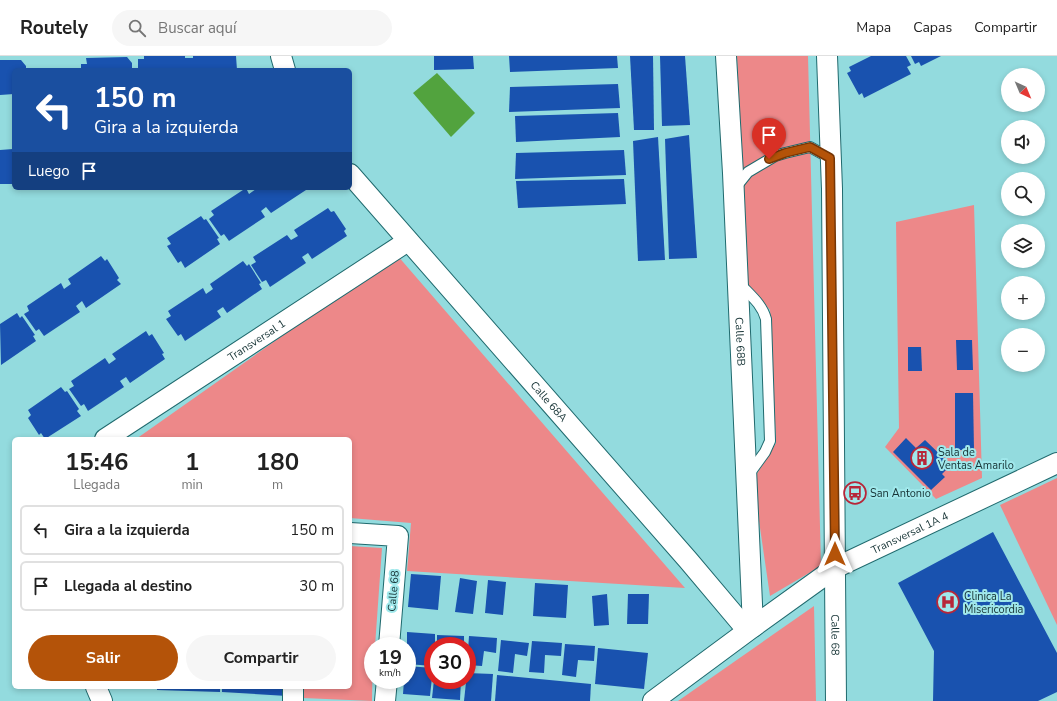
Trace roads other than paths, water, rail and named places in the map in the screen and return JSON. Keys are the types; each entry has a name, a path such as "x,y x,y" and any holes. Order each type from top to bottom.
{"street":[{"path":"281,56 284,68"},
{"name":"Calle 68B","path":"726,56 746,478 750,628"},
{"path":"826,56 830,158 835,568"},
{"name":"Calle 68A","path":"352,176 688,560 750,628"},
{"name":"Transversal 1","path":"108,437 408,241"},
{"name":"Transversal 1A 4","path":"653,701 750,628 835,568 1057,463"},
{"name":"Calle 68","path":"352,533 398,536 390,637"},
{"name":"Calle 68","path":"835,568 836,701"},
{"path":"97,689 102,701"},
{"path":"293,701 294,689"},
{"path":"386,701 387,689"}],"lane":[{"path":"733,190 748,172 775,156 810,147 830,158"},
{"path":"737,282 759,304 764,311 766,319 770,441 765,452 746,478"}],"place":[{"name":"Sala de Ventas Amarilo","path":"922,458"},
{"name":"San Antonio","path":"855,493"},
{"name":"Clinica La Misericordia","path":"948,602"}]}
